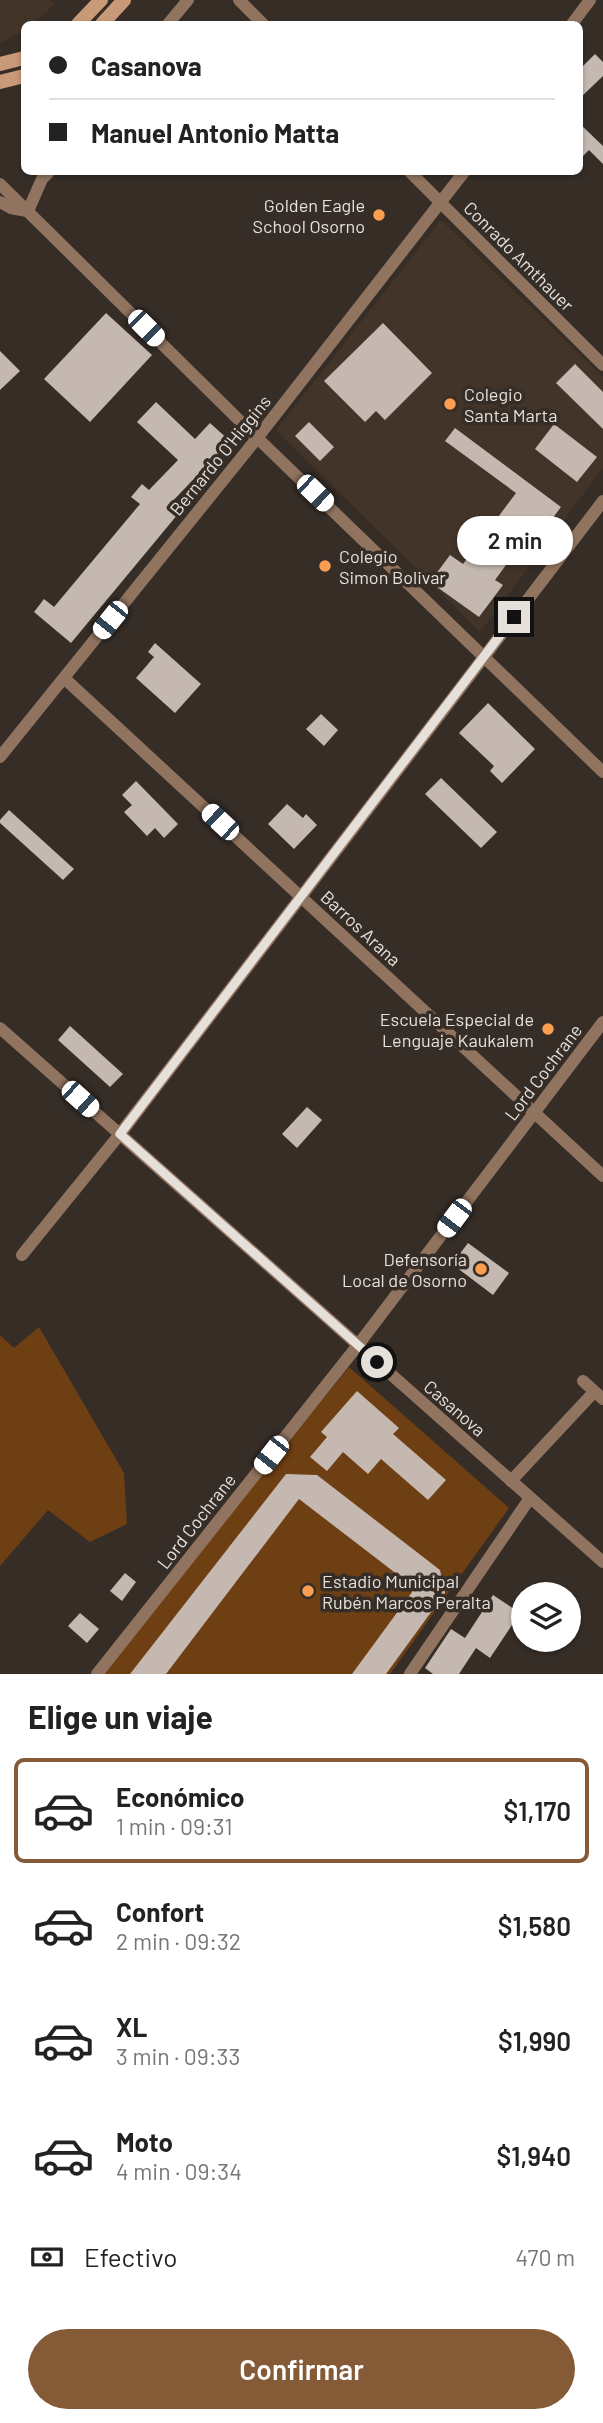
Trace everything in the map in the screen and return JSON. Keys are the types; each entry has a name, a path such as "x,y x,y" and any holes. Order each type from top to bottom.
{"main road":[{"path":"81,21 101,0"},
{"path":"105,21 124,0"},
{"path":"0,64 21,59"},
{"path":"0,82 21,77"}],"street":[{"path":"171,21 188,0"},
{"path":"239,0 260,21"},
{"path":"574,21 590,0"},
{"path":"28,211 46,175"},
{"name":"Conrado Amthauer","path":"413,175 603,365"},
{"name":"Bernardo O'Higgins","path":"0,757 258,437 462,175"},
{"path":"0,184 603,772"},
{"path":"0,202 11,208 28,211"},
{"path":"22,1255 120,1134 603,501"},
{"name":"Barros Arana","path":"64,678 603,1176"},
{"name":"Lord Cochrane","path":"97,1674 358,1345 603,1022"},
{"name":"Casanova","path":"0,1028 603,1562"},
{"path":"511,1481 599,1396 583,1381"},
{"path":"410,1674 530,1498"}],"shaded area":[{"path":"0,0 50,0 55,4 36,21 21,21 21,32 0,43"},
{"name":"Colegio Santa Marta","path":"441,220 603,377 603,468 480,632 276,430"},
{"path":"39,1327 124,1473 127,1524 90,1542 48,1510 0,1566 0,1335 14,1348"},
{"name":"Estadio Municipal Rubén Marcos Peralta","path":"349,1367 509,1508 390,1674 100,1674"}],"building":[{"path":"595,54 603,62 603,76 583,95 583,66"},
{"path":"583,127 603,146 603,164 589,150 583,156"},
{"path":"106,313 152,355 90,422 44,379"},
{"path":"383,323 432,373 385,420 376,411 365,422 324,381"},
{"path":"0,351 20,371 0,390"},
{"path":"575,364 603,392 603,429 556,383"},
{"path":"156,402 195,439 210,423 230,441 168,506 178,514 71,643 34,612 44,599 54,607 140,504 131,497 142,484 149,490 178,460 137,422"},
{"path":"309,422 334,447 320,461 295,436"},
{"path":"554,424 597,457 577,482 535,449"},
{"path":"455,428 561,507 549,523 541,517 495,580 503,585 479,617 430,582 450,555 463,564 516,493 445,441"},
{"path":"155,643 201,684 175,713 136,678 154,657 148,652"},
{"path":"488,703 535,749 502,783 490,771 494,766 459,733"},
{"path":"321,714 338,730 324,746 306,729"},
{"path":"441,778 497,832 481,848 425,794"},
{"path":"136,781 178,824 164,838 155,828 147,836 124,812 132,805 122,795"},
{"path":"287,804 303,818 306,814 317,825 294,849 268,824"},
{"path":"9,810 74,869 63,880 0,823"},
{"path":"70,1026 123,1074 110,1087 58,1040"},
{"path":"307,1107 322,1120 297,1148 282,1134"},
{"name":"Defensoría Local de Osorno","path":"468,1243 509,1273 493,1295 452,1264"},
{"path":"357,1391 399,1428 393,1434 446,1480 428,1500 381,1459 368,1474 343,1452 327,1471 310,1457 327,1437 321,1432"},
{"name":"Estadio Municipal Rubén Marcos Peralta","path":"286,1474 317,1475 440,1570 445,1593 386,1674 352,1674 415,1588 299,1499 166,1674 130,1674"},
{"path":"125,1573 136,1582 122,1601 110,1591"},
{"path":"493,1595 511,1607 511,1626 490,1658 476,1648 459,1674 433,1674 425,1668 451,1629 465,1638"},
{"path":"80,1613 99,1629 87,1643 68,1626"}],"place":[{"name":"Golden Eagle School Osorno","path":"379,215"},
{"name":"Colegio Santa Marta","path":"450,404"},
{"name":"Colegio Simon Bolivar","path":"325,566"},
{"name":"Escuela Especial de Lenguaje Kaukalem","path":"548,1029"},
{"name":"Defensoría Local de Osorno","path":"481,1269"},
{"name":"Estadio Municipal Rubén Marcos Peralta","path":"308,1591"}],"route":[{"path":"377,1362 120,1134 514,617"}]}
